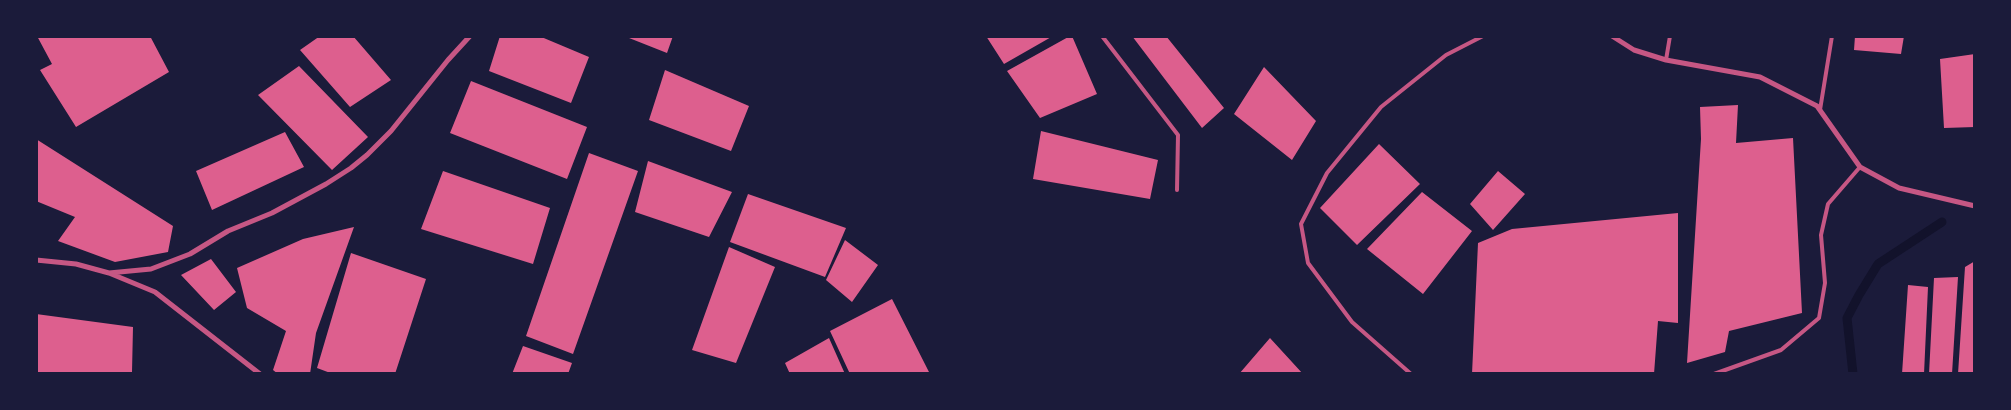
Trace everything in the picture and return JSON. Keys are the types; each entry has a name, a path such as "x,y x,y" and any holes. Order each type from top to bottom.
{"street":[{"path":"110,273 151,269 190,254 228,231 272,213 326,184 351,168 391,131 448,60 470,36"},
{"path":"1612,36 1634,50 1666,60 1760,77 1817,106 1860,166 1899,188 1975,206"},
{"path":"36,260 76,264 110,273 155,292 260,374"}],"lane":[{"path":"1102,36 1178,135 1177,190"},
{"path":"1412,374 1352,322 1313,271 1308,263 1301,224 1328,173 1381,107 1446,55 1483,36"},
{"path":"1666,60 1670,36"},
{"path":"1820,110 1832,36"},
{"path":"1714,374 1781,350 1819,318 1825,283 1821,234 1828,204 1860,166"}],"building":[{"path":"37,36 150,36 169,72 76,127 40,70 52,64"},
{"path":"320,36 353,36 391,80 350,107 300,50"},
{"path":"500,36 539,36 589,57 571,103 489,71"},
{"path":"624,36 673,36 667,53"},
{"path":"986,36 1053,36 1004,64"},
{"path":"1072,36 1097,94 1040,118 1007,71"},
{"path":"1132,36 1166,36 1224,108 1202,128"},
{"path":"1855,36 1904,36 1901,54 1854,50"},
{"path":"1975,54 1975,127 1944,128 1940,59"},
{"path":"299,66 368,137 332,170 258,95"},
{"path":"1264,67 1316,121 1292,160 1234,114"},
{"path":"665,70 749,106 731,151 649,120"},
{"path":"471,81 587,127 567,179 450,133"},
{"path":"1738,105 1736,143 1793,138 1802,313 1729,331 1725,352 1687,363 1701,139 1700,107"},
{"path":"1041,131 1158,160 1150,199 1033,179"},
{"path":"285,132 304,167 212,210 196,171"},
{"path":"36,139 173,226 168,252 115,262 58,241 75,217 36,201"},
{"path":"1379,144 1420,184 1357,245 1320,208"},
{"path":"589,153 638,171 573,354 526,336"},
{"path":"648,161 732,192 709,237 635,212"},
{"path":"443,171 550,208 533,264 421,229"},
{"path":"1498,171 1525,194 1493,230 1470,204"},
{"path":"1422,192 1472,231 1423,294 1367,249"},
{"path":"748,194 846,228 825,277 730,242"},
{"path":"1678,213 1678,323 1658,321 1654,374 1472,374 1478,243 1512,229"},
{"path":"354,227 316,333 310,374 278,374 273,370 286,331 247,308 237,268 303,239"},
{"path":"845,240 878,265 852,302 826,280"},
{"path":"729,247 775,267 736,363 692,350"},
{"path":"351,253 426,279 395,374 333,374 317,368"},
{"path":"211,259 236,292 214,310 181,275"},
{"path":"1975,261 1975,374 1958,374 1965,267"},
{"path":"1958,277 1952,374 1929,374 1934,278"},
{"path":"1908,285 1928,287 1924,374 1902,374"},
{"path":"892,299 930,374 850,374 830,331"},
{"path":"36,314 133,327 132,372 127,374 36,374"},
{"path":"829,338 845,374 790,374 785,363"},
{"path":"1270,338 1303,374 1239,374"},
{"path":"523,346 572,363 568,374 512,374"}],"waterway":[{"path":"1853,374 1847,318 1859,295 1878,264 1942,222"}]}
